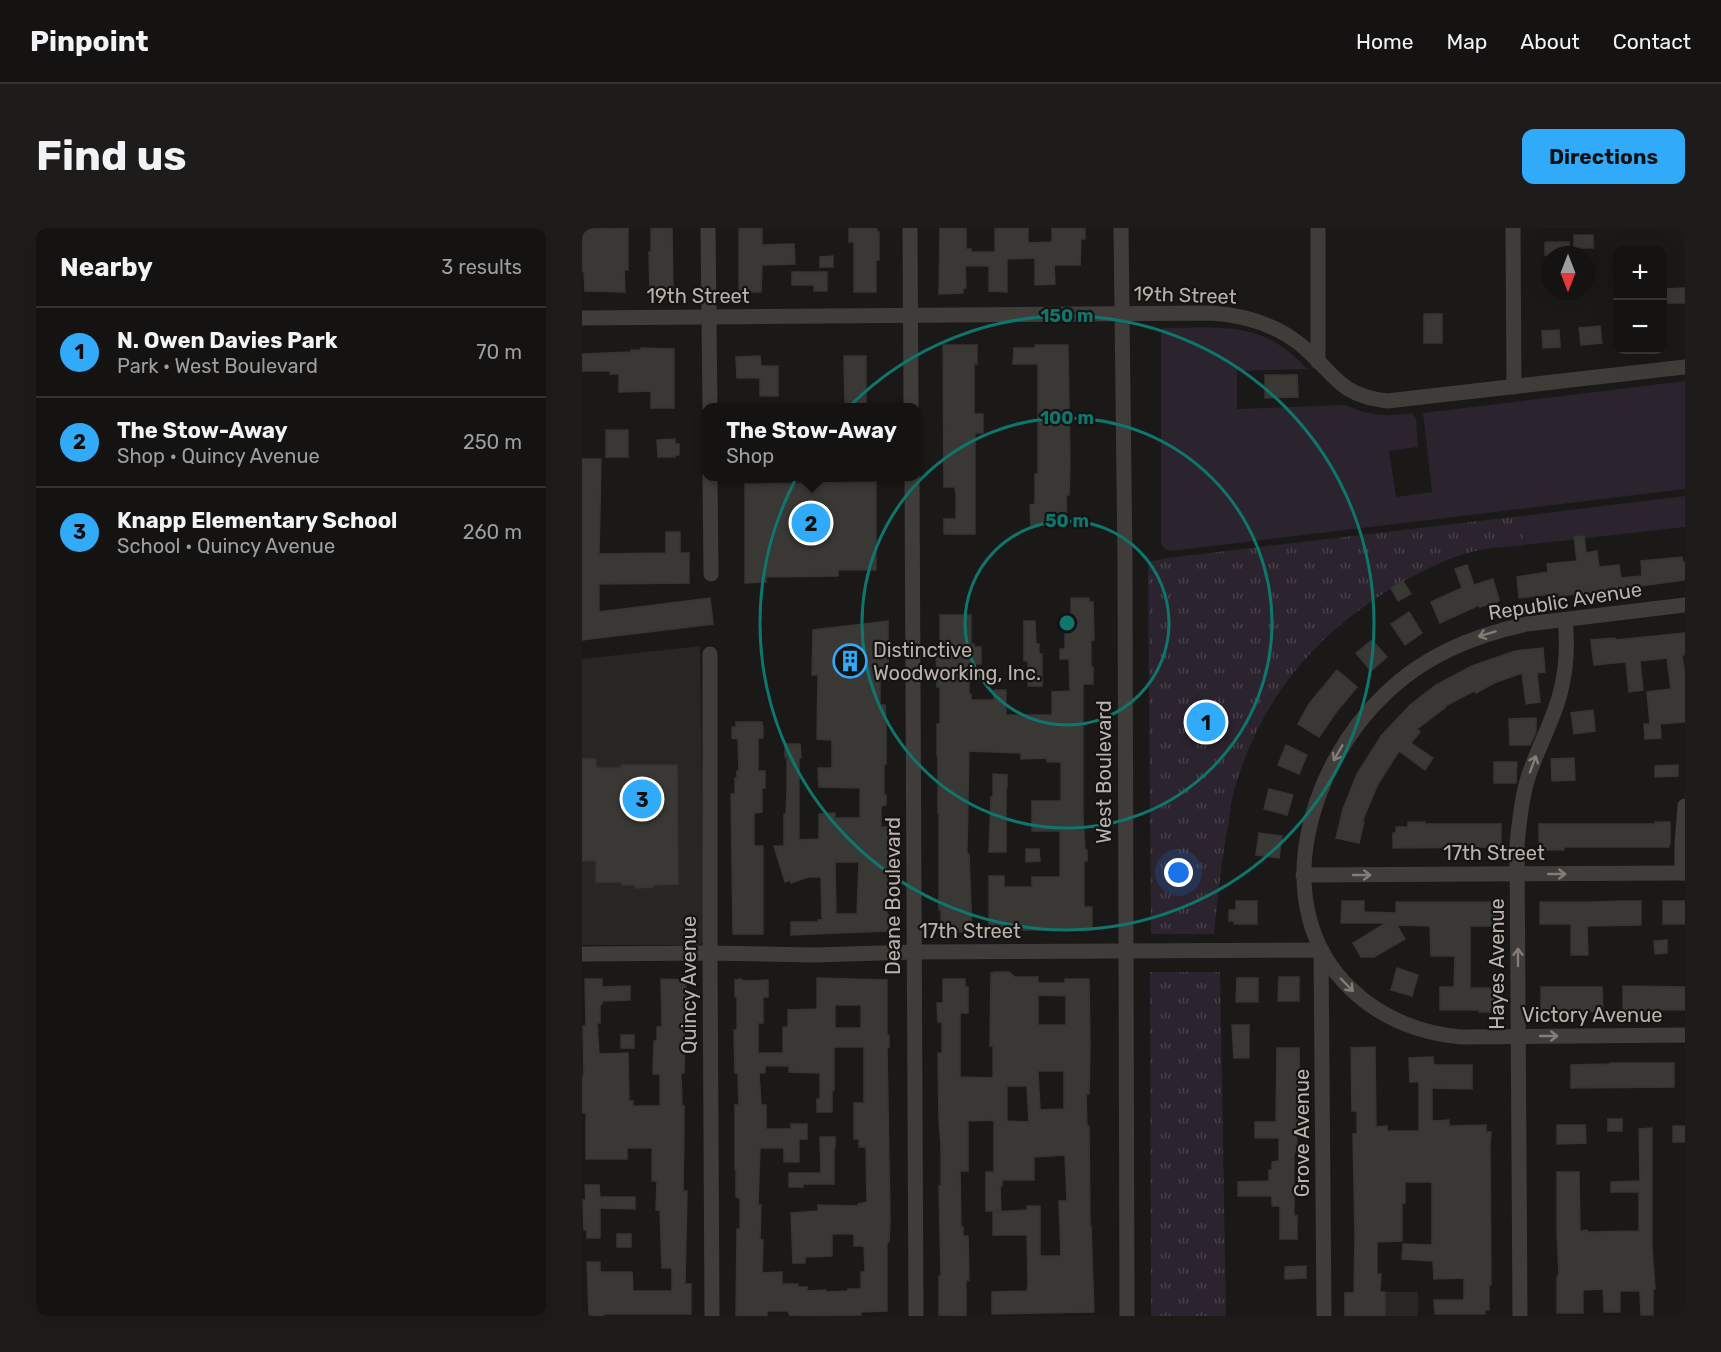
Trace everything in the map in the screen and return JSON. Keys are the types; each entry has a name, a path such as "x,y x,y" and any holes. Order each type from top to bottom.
{"street":[{"path":"708,228 710,403"},
{"path":"910,228 911,403"},
{"name":"West Boulevard","path":"1121,228 1125,562 1127,1316"},
{"path":"1318,228 1318,362"},
{"path":"1513,228 1514,387"},
{"name":"19th Street","path":"582,318 1211,313 1243,317 1277,329 1298,343 1334,380 1346,388 1372,399 1400,401 1685,366"},
{"path":"710,481 711,574"},
{"name":"Deane Boulevard","path":"912,481 916,1316"},
{"name":"Republic Avenue","path":"1303,875 1314,808 1326,776 1342,746 1355,727 1386,693 1421,664 1461,643 1505,629 1685,605"},
{"name":"Hayes Avenue","path":"1520,1316 1518,835 1522,803 1534,760 1552,720 1563,680 1568,645 1565,620"},
{"name":"Quincy Avenue","path":"710,654 712,1316"},
{"path":"1683,873 1682,844 1685,806"},
{"name":"17th Street","path":"1303,875 1683,873"},
{"name":"Victory Avenue","path":"1303,875 1309,917 1321,950 1337,974 1357,995 1380,1012 1406,1025 1426,1032 1447,1035 1685,1035"},
{"name":"17th Street","path":"582,954 814,955 914,952 1321,950"},
{"name":"Grove Avenue","path":"1321,950 1324,1316"}],"shaded area":[{"path":"700,646 704,939 700,945 582,945 582,659"},
{"path":"1344,1292 1418,1292 1418,1316 1344,1316"}],"green space":[{"path":"1163,328 1223,328 1258,334 1291,353 1307,369 1237,371 1237,409 1345,405 1378,415 1412,413 1416,419 1418,447 1389,451 1396,497 1432,492 1423,413 1685,381 1685,489 1171,551 1165,549 1161,544 1161,334"},
{"path":"1685,496 1685,527 1524,545 1521,516"},
{"path":"1521,516 1524,545 1466,553 1404,581 1345,621 1297,668 1277,695 1260,725 1234,791 1223,853 1214,934 1151,934 1148,562"},
{"path":"1150,972 1220,972 1226,1316 1151,1316"}],"building":[{"path":"628,228 628,270 624,270 625,292 585,291 584,271 582,271 582,229"},
{"path":"651,228 672,228 673,293 650,293"},
{"path":"762,228 762,245 794,244 795,264 762,265 761,292 739,292 739,229"},
{"path":"849,228 877,228 879,232 876,292 854,292 854,242 849,242"},
{"path":"940,228 966,228 966,249 971,249 971,252 995,252 995,228 1028,228 1028,243 1052,242 1052,228 1085,228 1085,239 1081,239 1080,265 1054,265 1055,284 1035,285 1035,258 1007,259 1007,292 989,291 989,266 965,266 966,288 963,288 963,293 939,294"},
{"path":"1574,235 1593,235 1593,246 1574,246"},
{"path":"1569,242 1569,246 1545,246 1545,243"},
{"path":"833,256 833,267 820,267 820,257"},
{"path":"792,272 827,272 827,291 814,291 814,285 792,285"},
{"path":"1685,288 1685,303 1667,303 1667,289"},
{"path":"1424,314 1442,314 1442,343 1424,343"},
{"path":"1600,326 1602,343 1581,345 1579,328"},
{"path":"1559,330 1560,347 1543,348 1542,331"},
{"path":"943,345 977,345 977,364 974,364 974,414 983,414 983,433 975,433 975,534 944,534 944,519 956,519 956,496 955,487 944,487"},
{"path":"1035,345 1068,345 1070,464 1069,495 1066,495 1067,524 1031,525 1030,505 1035,504 1035,474 1038,474 1038,364 1013,364 1014,348 1035,348"},
{"path":"641,348 674,349 674,408 651,408 651,391 619,392 619,374 610,374 610,371 582,371 582,354 631,352 631,350 641,350"},
{"path":"760,356 761,366 778,366 778,396 760,396 760,378 737,378 736,357"},
{"path":"844,356 866,356 866,403 845,403"},
{"path":"1265,375 1297,375 1298,397 1265,398"},
{"path":"606,430 628,430 628,457 606,457"},
{"path":"675,439 675,444 679,444 679,455 658,457 657,440"},
{"path":"582,459 601,459 599,554 666,553 666,532 680,532 680,553 689,553 689,583 599,584 599,612 710,598 713,624 582,640"},
{"path":"876,482 876,570 838,570 838,576 766,577 766,582 745,583 745,484"},
{"path":"1584,536 1586,553 1597,551 1599,567 1619,565 1621,578 1642,576 1641,561 1682,557 1683,563 1685,562 1685,580 1559,596 1559,593 1519,598 1517,577 1548,572 1547,564 1577,561 1574,537"},
{"path":"1467,565 1474,585 1493,579 1499,600 1480,607 1479,605 1440,623 1431,602 1462,588 1455,569"},
{"path":"1403,581 1411,594 1398,601 1391,588"},
{"path":"1071,598 1089,598 1089,602 1093,602 1094,640 1091,640 1091,667 1093,667 1093,684 1083,684 1083,814 1085,850 1087,850 1087,861 1084,861 1084,907 1092,907 1092,930 1022,930 1022,927 989,927 989,876 1004,876 1004,887 1032,887 1032,877 1060,877 1060,831 1032,831 1032,801 1061,801 1061,762 1047,762 1047,758 1021,759 1021,753 969,751 967,854 969,854 972,932 944,932 944,922 941,922 941,910 939,910 937,756 940,687 937,687 936,645 940,645 940,615 971,615 971,644 974,644 974,647 981,647 981,664 969,664 971,700 994,700 994,690 1006,690 1006,715 1052,715 1052,692 1070,691 1069,659 1060,659 1060,649 1065,649 1065,624 1071,624"},
{"path":"1409,612 1422,633 1405,645 1391,624"},
{"path":"888,621 888,642 892,646 888,649 888,671 892,680 880,680 880,705 885,705 886,721 884,795 886,795 886,805 881,806 881,827 887,827 888,931 791,935 791,922 822,920 821,877 808,877 791,883 790,880 785,882 774,846 784,846 787,791 785,744 800,744 799,840 819,839 819,814 835,813 835,818 860,818 860,788 819,787 818,768 832,768 832,740 817,739 818,675 812,675 813,630","holes":["835,862 859,862 857,914 836,914"]},
{"path":"1024,621 1035,621 1036,644 1039,644 1039,654 1042,654 1042,686 1028,686 1028,661 1024,661"},
{"path":"1685,633 1685,655 1682,655 1685,676 1685,722 1660,724 1661,738 1645,739 1644,724 1650,724 1647,692 1671,689 1667,658 1640,661 1643,690 1629,692 1626,662 1594,665 1591,640"},
{"path":"1372,640 1387,657 1371,671 1356,653"},
{"path":"1543,648 1545,672 1537,673 1540,702 1526,704 1522,673 1494,683 1476,693 1474,691 1445,706 1417,729 1420,732 1411,743 1433,758 1425,770 1399,751 1378,784 1362,822 1364,822 1359,843 1336,838 1343,809 1357,774 1381,736 1410,705 1436,685 1472,666 1515,651"},
{"path":"1337,670 1357,687 1319,737 1298,724 1309,704"},
{"path":"1593,710 1595,731 1574,734 1571,713"},
{"path":"1536,718 1536,732 1530,745 1510,745 1509,719"},
{"path":"736,722 762,722 763,726 763,738 758,738 758,771 765,771 765,788 762,788 762,812 754,813 754,846 763,846 763,934 733,934 731,794 735,794 735,778 739,771 738,739 732,738 732,727 736,727"},
{"path":"1286,745 1307,755 1299,774 1278,765"},
{"path":"1574,758 1575,780 1552,781 1551,759"},
{"path":"582,759 596,759 596,768 621,768 621,765 677,765 678,884 636,888 635,885 622,885 622,882 596,882 596,860 582,861"},
{"path":"1494,762 1517,762 1516,783 1494,783"},
{"path":"1678,765 1678,776 1655,777 1655,766"},
{"path":"993,774 1007,775 1006,852 989,852"},
{"path":"1269,789 1293,795 1287,815 1264,809"},
{"path":"1408,822 1501,824 1501,847 1393,848 1393,833 1396,833 1396,827 1408,827"},
{"path":"1655,822 1670,822 1669,847 1564,847 1564,850 1539,850 1539,824 1655,824"},
{"path":"1259,833 1282,836 1279,858 1256,855"},
{"path":"1026,849 1039,849 1040,861 1026,862"},
{"path":"1236,901 1257,901 1257,924 1234,924 1234,921 1229,921 1229,910 1236,910"},
{"path":"1342,901 1364,901 1364,912 1396,913 1396,902 1501,902 1501,926 1470,926 1470,988 1502,988 1502,1012 1440,1010 1440,987 1454,987 1455,956 1431,956 1430,926 1397,925 1405,939 1374,957 1361,957 1353,943 1386,923 1341,923"},
{"path":"1641,901 1641,925 1587,926 1588,955 1571,955 1571,924 1540,924 1540,902"},
{"path":"1663,901 1685,901 1685,924 1663,924"},
{"path":"1667,940 1667,953 1655,954 1654,941"},
{"path":"1397,968 1418,975 1412,996 1391,990"},
{"path":"1009,972 1015,977 1038,977 1038,983 1065,983 1065,979 1089,979 1089,1094 1086,1094 1087,1127 1089,1126 1094,1312 992,1314 992,1292 1027,1291 1028,1284 1027,1235 993,1235 993,1212 1027,1210 1027,1206 1040,1206 1040,1256 1061,1256 1059,1201 1067,1201 1065,1155 1034,1157 1034,1180 1002,1180 1002,1186 1000,1186 1001,1211 986,1211 986,1172 994,1172 994,1121 990,1120 968,1121 968,1171 960,1171 961,1227 963,1227 963,1236 968,1236 969,1280 966,1280 966,1316 939,1315 941,1147 938,1053 942,1053 942,1022 938,1022 937,1003 943,1003 943,979 965,979 965,987 968,987 968,1013 960,1013 960,1077 993,1078 993,1046 990,1046 991,973","holes":["1038,995 1066,996 1066,1025 1038,1025","1038,1071 1064,1071 1064,1109 1040,1110","1007,1086 1027,1086 1029,1122 1007,1121"]},
{"path":"1279,977 1299,977 1299,1001 1278,1001"},
{"path":"817,978 887,980 890,1220 889,1242 887,1242 887,1311 861,1312 861,1315 790,1316 788,1311 767,1311 767,1316 736,1316 737,1229 740,1229 740,1198 736,1197 735,1169 735,1105 739,1105 738,1073 735,1073 734,1030 737,1030 737,997 735,997 735,980 768,980 768,997 763,997 763,1023 758,1023 758,1053 783,1053 783,1027 788,1027 788,1010 817,1009","holes":["835,1005 861,1005 861,1028 835,1028","834,1047 864,1047 864,1103 854,1103 854,1139 859,1139 859,1147 866,1147 867,1202 858,1204 858,1206 818,1205 818,1211 791,1213 793,1263 805,1263 805,1257 832,1256 832,1234 854,1234 854,1246 864,1246 865,1272 861,1272 861,1289 807,1291 807,1287 798,1287 798,1284 782,1284 782,1272 762,1273 761,1205 758,1205 760,1148 784,1148 784,1162 799,1162 799,1139 807,1139 807,1124 791,1124 791,1129 766,1129 766,1105 761,1105 759,1073 765,1073 765,1066 789,1066 789,1072 820,1073 820,1099 817,1099 817,1112 832,1112"]},
{"path":"1237,978 1258,978 1258,1002 1236,1002"},
{"path":"585,979 602,979 602,987 630,986 630,1000 602,1001 600,1023 597,1023 599,1054 628,1053 629,1101 633,1101 633,1106 660,1106 660,1074 653,1074 654,1041 657,1041 657,1027 662,1027 661,979 686,980 684,1073 681,1073 682,1106 684,1106 683,1191 687,1191 685,1284 691,1284 691,1314 589,1316 587,1262 600,1262 600,1272 632,1272 633,1291 672,1291 672,1268 662,1268 660,1210 656,1210 657,1181 652,1181 652,1148 627,1148 627,1159 586,1159 586,1113 582,1113 583,1026 586,1026"},
{"path":"1623,986 1685,987 1685,1010 1623,1012"},
{"path":"1541,987 1602,987 1603,1012 1541,1010"},
{"path":"1232,1025 1249,1025 1249,1058 1234,1058"},
{"path":"621,1035 634,1035 634,1048 621,1048"},
{"path":"1375,1047 1376,1127 1387,1126 1387,1131 1419,1131 1419,1082 1410,1082 1409,1058 1433,1057 1434,1065 1472,1065 1472,1089 1432,1088 1432,1121 1449,1120 1449,1126 1486,1125 1486,1132 1491,1132 1491,1285 1489,1285 1489,1310 1485,1310 1485,1314 1435,1314 1434,1300 1464,1300 1464,1278 1434,1279 1433,1261 1402,1259 1403,1244 1432,1245 1432,1182 1405,1182 1405,1203 1402,1203 1402,1241 1377,1242 1377,1274 1381,1274 1380,1292 1385,1292 1385,1316 1345,1316 1345,1293 1354,1293 1353,1134 1357,1134 1357,1111 1352,1111 1351,1048"},
{"path":"1277,1048 1299,1048 1300,1112 1297,1112 1297,1152 1294,1152 1294,1216 1297,1216 1297,1239 1280,1239 1280,1206 1272,1206 1272,1196 1238,1196 1238,1182 1269,1181 1272,1162 1279,1161 1279,1138 1255,1138 1255,1122 1276,1122"},
{"path":"1674,1063 1674,1087 1571,1088 1571,1065"},
{"path":"1608,1119 1622,1119 1622,1131 1608,1131"},
{"path":"1557,1125 1585,1125 1586,1143 1557,1144"},
{"path":"1673,1126 1685,1126 1685,1142 1673,1142"},
{"path":"1652,1128 1652,1248 1655,1289 1653,1289 1653,1315 1641,1315 1640,1291 1620,1291 1620,1312 1604,1312 1603,1289 1583,1290 1583,1313 1557,1313 1557,1277 1559,1274 1557,1172 1579,1172 1580,1231 1639,1231 1639,1192 1611,1192 1611,1182 1640,1181 1639,1129"},
{"path":"820,1137 835,1137 834,1184 803,1184 803,1187 789,1187 789,1173 821,1173"},
{"path":"585,1185 599,1185 600,1197 635,1197 635,1209 600,1208 600,1238 587,1238 587,1230 584,1230"},
{"path":"617,1234 631,1234 631,1247 617,1247"},
{"path":"1306,1266 1306,1278 1285,1279 1285,1267"}],"place":[{"name":"The Stow-Away","path":"811,523"},
{"name":"Distinctive Woodworking, Inc.","path":"850,661"},
{"name":"N. Owen Davies Park","path":"1206,722"},
{"name":"Knapp Elementary School","path":"642,799"}]}
